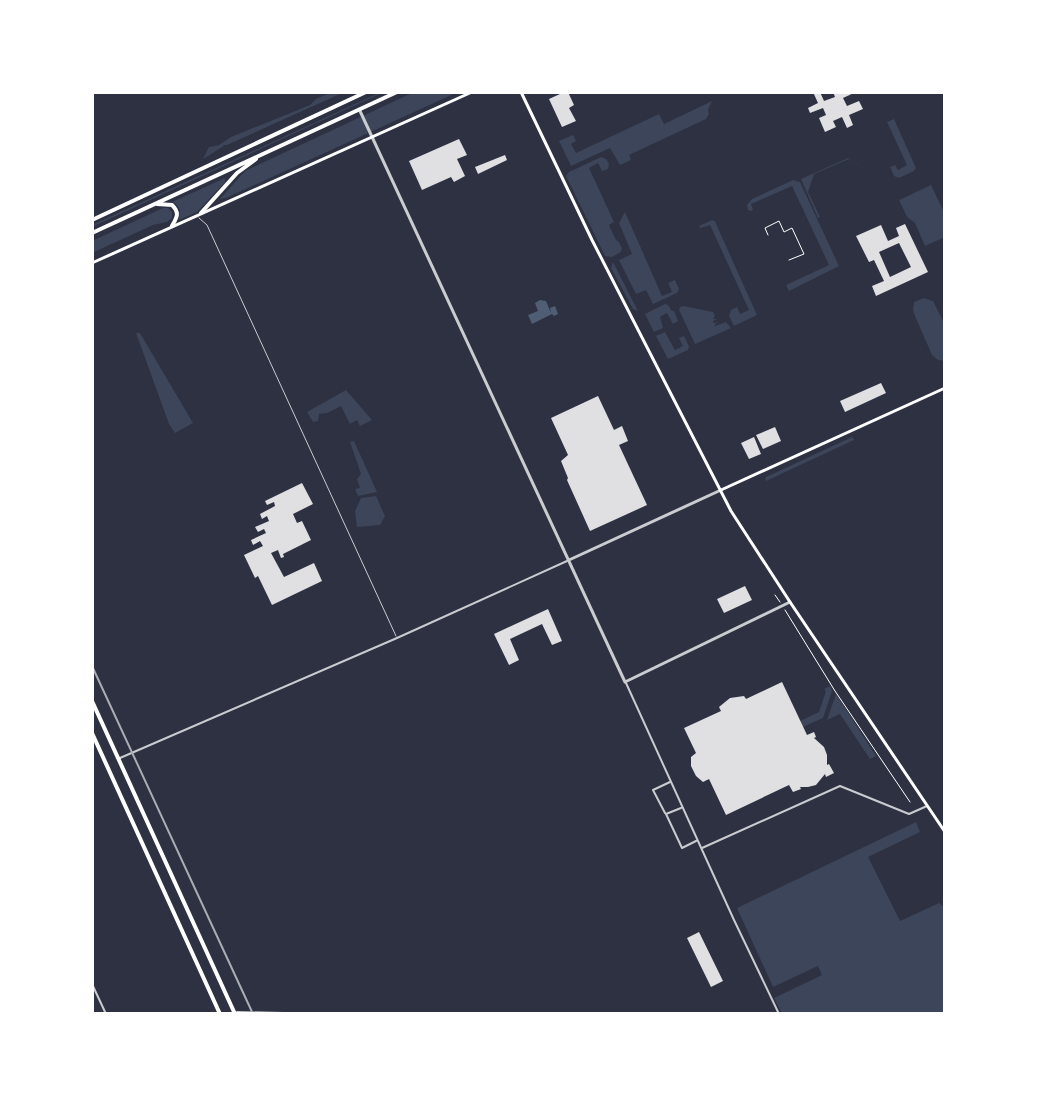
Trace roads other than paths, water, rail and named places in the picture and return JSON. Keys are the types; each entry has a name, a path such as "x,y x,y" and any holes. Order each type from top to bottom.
{"highway":[{"path":"92,220 366,92"},
{"path":"92,233 397,92"},
{"path":"199,214 237,173 262,154"},
{"path":"154,204 172,205 177,210 172,226"},
{"path":"92,701 235,1013"},
{"path":"92,733 220,1014"}],"main road":[{"path":"92,263 472,92"},
{"path":"521,92 592,240 731,511 945,832"},
{"path":"721,490 945,388"}],"street":[{"path":"357,111 362,113 779,1014"},
{"path":"118,759 397,638 721,490"},
{"path":"625,682 790,602"},
{"path":"671,781 653,790 682,848 697,841"},
{"path":"701,848 840,786 909,814 927,806"},
{"path":"666,814 682,807"},
{"path":"92,984 106,1014"},
{"path":"235,1013 284,1013"}],"lane":[{"path":"199,214 207,225 397,638"}],"tram line":[{"path":"92,666 253,1014"}]}
